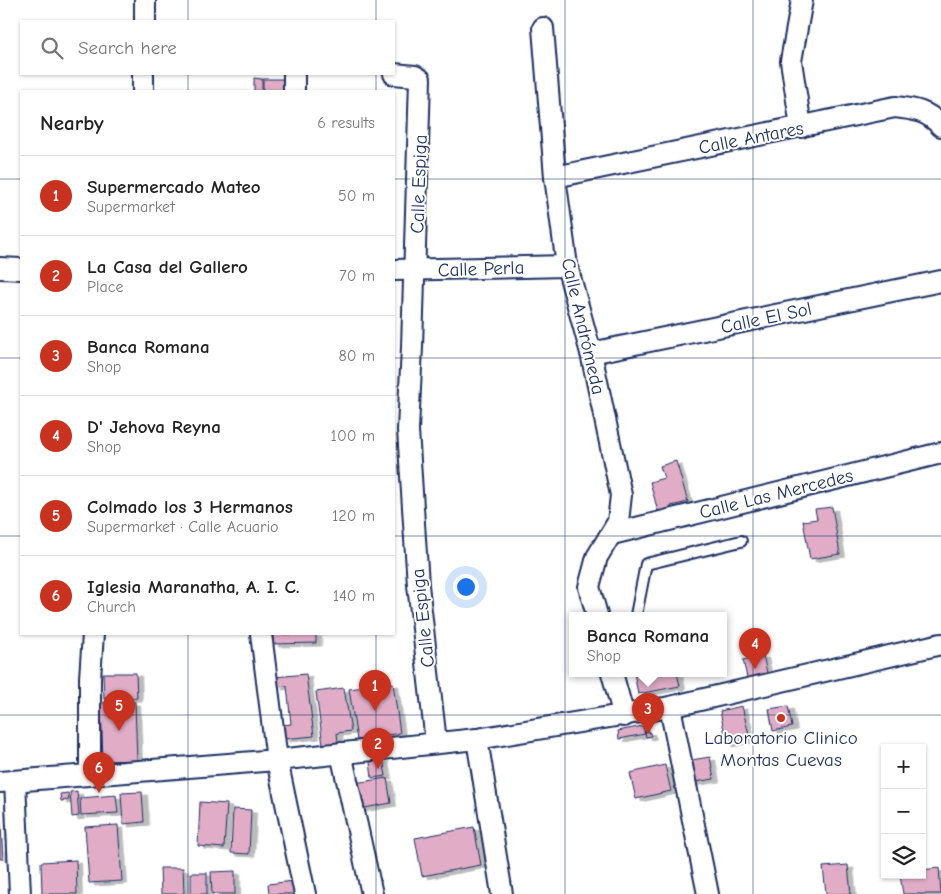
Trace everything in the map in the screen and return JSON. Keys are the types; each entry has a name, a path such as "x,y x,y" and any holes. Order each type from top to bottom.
{"street":[{"path":"145,0 145,20"},
{"path":"801,127 791,61 802,0"},
{"name":"Calle Andrómeda","path":"543,28 555,176 568,266 591,353 621,495 618,522 597,557 589,587 596,612"},
{"name":"Calle Espiga","path":"395,74 415,76 420,79 415,270 408,430 418,585 436,742"},
{"path":"142,90 143,75"},
{"path":"294,75 294,90"},
{"name":"Calle Antares","path":"555,176 895,107 916,109 934,118 941,126"},
{"name":"Calle Perla","path":"395,270 568,266"},
{"path":"0,268 20,269"},
{"name":"Calle El Sol","path":"591,353 941,281"},
{"name":"Calle Las Mercedes","path":"612,534 941,453"},
{"path":"90,775 92,635"},
{"path":"261,635 277,760 305,894"},
{"path":"20,894 8,781 277,760 477,739 670,708 941,644"},
{"path":"613,677 624,716"},
{"path":"670,708 708,894"},
{"path":"477,739 502,894"},
{"path":"341,753 372,894"}],"lane":[{"path":"637,612 646,564 741,541"}],"building":[{"path":"254,78 262,79 262,90 254,90"},
{"path":"263,79 284,79 284,90 263,90"},
{"path":"676,461 688,502 671,506 673,515 660,519 650,482 664,478 660,466"},
{"path":"832,507 840,554 810,559 803,521 817,519 815,509"},
{"path":"273,635 316,635 316,643 273,644"},
{"path":"763,655 768,677 748,682 743,660"},
{"path":"103,673 136,673 137,698 104,699"},
{"path":"306,674 314,736 284,739 282,725 291,724 287,686 277,687 275,677"},
{"path":"635,677 678,677 680,686 638,694"},
{"path":"393,683 400,733 357,740 349,689"},
{"path":"344,688 351,731 337,733 338,742 323,745 316,692"},
{"path":"135,702 137,760 103,761 101,703"},
{"path":"742,706 750,739 727,744 720,711"},
{"name":"Laboratorio Clinico Montas Cuevas","path":"788,706 792,727 773,731 769,709"},
{"path":"643,726 645,734 619,739 618,731"},
{"path":"649,731 651,736 646,737 645,732"},
{"path":"710,757 714,779 689,783 685,761"},
{"path":"383,759 386,776 372,778 370,762"},
{"path":"665,765 671,791 636,799 630,773"},
{"path":"387,778 391,803 359,809 354,783"},
{"path":"77,791 79,816 72,817 70,792"},
{"path":"142,792 144,822 123,824 121,793"},
{"path":"68,793 69,800 61,801 60,794"},
{"path":"116,795 118,813 81,815 80,798"},
{"path":"200,802 227,804 224,848 198,846"},
{"path":"0,809 3,859 0,859"},
{"path":"233,809 251,810 249,854 231,853"},
{"path":"118,825 122,881 89,883 85,827"},
{"path":"474,827 481,865 422,876 415,838"},
{"path":"76,860 77,894 42,894 41,862"},
{"path":"848,865 851,894 826,894 823,867"},
{"path":"160,868 183,868 184,894 161,894"},
{"path":"939,868 941,894 903,894 901,879 926,879 926,870"},
{"path":"235,871 235,894 212,894 211,872"},
{"path":"191,873 207,873 207,894 191,894"},
{"path":"293,881 294,894 269,894 268,884"}],"place":[{"name":"D' Jehova Reyna","path":"755,669"},
{"name":"Supermercado Mateo","path":"375,711"},
{"name":"Laboratorio Clinico Montas Cuevas","path":"781,718"},
{"name":"Colmado los 3 Hermanos","path":"119,731"},
{"name":"Banca Romana","path":"648,734"},
{"name":"La Casa del Gallero","path":"378,769"},
{"name":"Iglesia Maranatha, A. I. C.","path":"99,793"}]}
